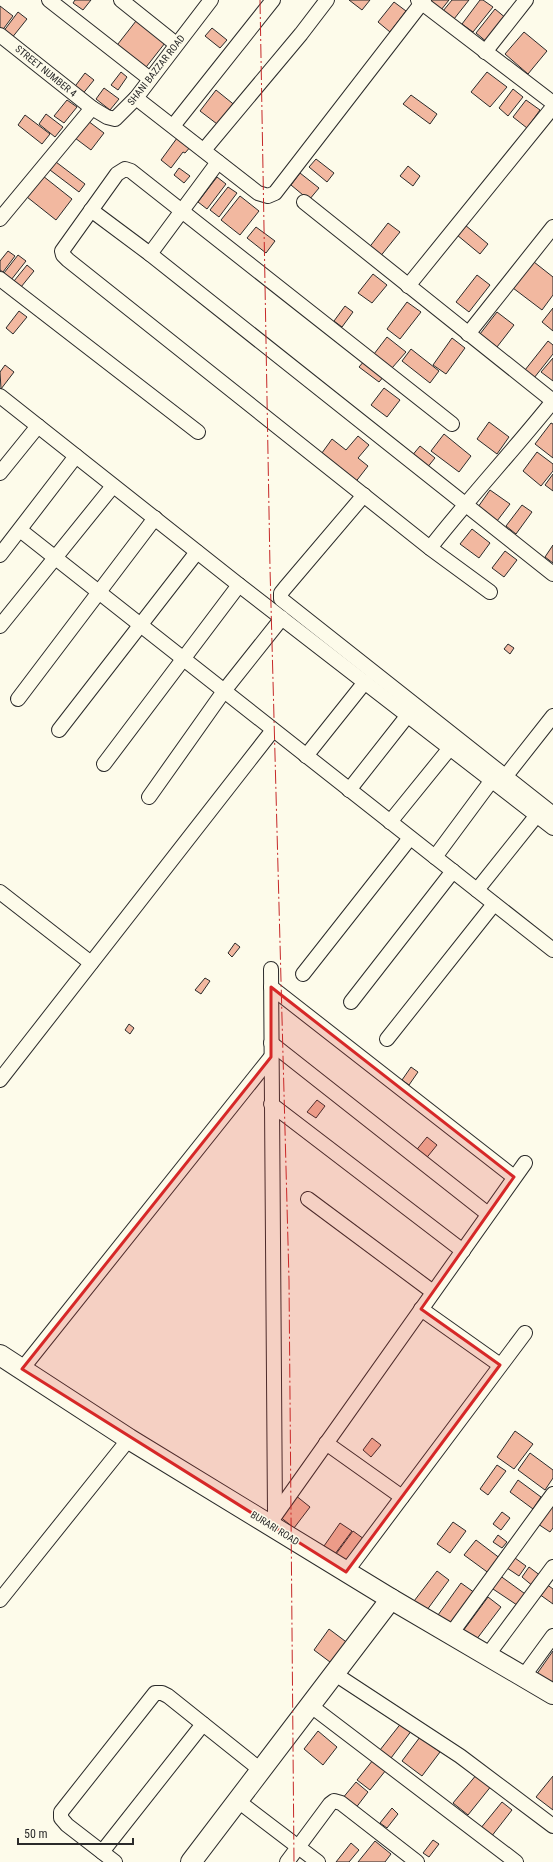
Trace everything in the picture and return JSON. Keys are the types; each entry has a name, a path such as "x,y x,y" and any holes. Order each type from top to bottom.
{"main road":[{"name":"BURARI ROAD","path":"0,1355 129,1439 272,1520 346,1572 553,1694"},
{"path":"191,1862 262,1771 391,1599"}],"street":[{"path":"48,0 150,79"},
{"path":"121,0 176,44"},
{"name":"SHANI BAZZAR ROAD","path":"92,108 108,117 115,119 136,98 211,0"},
{"path":"173,126 273,0"},
{"path":"204,150 301,34 327,0"},
{"path":"485,52 526,0"},
{"path":"136,98 258,193 268,196 275,193 422,1 485,52 553,103"},
{"name":"STREET NUMBER 4","path":"0,35 92,108"},
{"path":"408,286 553,107"},
{"path":"0,219 92,108"},
{"path":"150,254 218,162"},
{"path":"452,424 131,171 125,168 117,174 64,246 62,251 63,254 430,548 490,592"},
{"path":"304,202 553,401 499,466 464,504 430,548"},
{"path":"90,210 150,254 553,574"},
{"path":"468,334 553,227"},
{"path":"0,279 198,432"},
{"path":"0,396 239,585 450,748 553,814"},
{"path":"0,473 38,426"},
{"path":"0,555 76,456"},
{"path":"0,626 113,486"},
{"path":"364,494 281,593 281,599 498,779 553,828"},
{"path":"18,699 155,518"},
{"path":"20,530 553,950"},
{"path":"59,730 197,552"},
{"path":"104,764 239,585"},
{"path":"149,797 224,692 282,618"},
{"path":"306,756 365,682"},
{"path":"349,790 408,715"},
{"path":"435,857 498,779 553,716"},
{"path":"0,1080 273,730"},
{"path":"390,822 450,748"},
{"path":"477,890 537,815"},
{"path":"303,974 410,838"},
{"path":"351,1002 453,871"},
{"path":"0,892 91,963"},
{"path":"387,1039 494,904"},
{"path":"271,969 272,1520"},
{"path":"271,987 514,1177"},
{"path":"271,1050 488,1214"},
{"path":"22,1369 271,1050"},
{"path":"271,1104 463,1251"},
{"path":"272,1520 525,1163"},
{"path":"308,1200 433,1292"},
{"path":"421,1309 500,1365"},
{"path":"346,1572 525,1333"},
{"path":"0,1600 129,1439"},
{"path":"326,1443 402,1497"},
{"path":"451,1634 553,1494"},
{"path":"487,1656 553,1567"},
{"path":"522,1676 553,1636"},
{"path":"335,1674 460,1756 553,1826"},
{"path":"115,1862 67,1825 61,1818 61,1812 64,1806 155,1693 162,1693 168,1696 262,1771"},
{"path":"310,1706 516,1862"},
{"path":"102,1852 204,1724"},
{"path":"238,1801 318,1862"},
{"path":"287,1862 330,1804 334,1801 341,1803 417,1862"}],"highlighted area":[{"path":"271,987 514,1177 421,1309 500,1365 346,1572 22,1369 271,1057"}],"building":[{"path":"75,0 91,0 83,10 73,3"},
{"path":"349,0 370,0 362,10"},
{"path":"429,0 449,0 441,10"},
{"path":"452,0 469,0 454,19 443,11"},
{"path":"480,0 483,0 493,7 473,32 462,24"},
{"path":"394,2 406,11 390,32 378,22"},
{"path":"0,6 13,16 1,32 0,31"},
{"path":"495,9 507,19 488,43 476,33"},
{"path":"18,12 27,19 11,39 3,32"},
{"path":"136,21 165,43 143,71 114,49"},
{"path":"212,28 227,40 220,48 205,36"},
{"path":"524,32 547,51 528,74 505,54"},
{"path":"121,72 127,77 118,90 111,85"},
{"path":"487,72 507,87 490,107 471,92"},
{"path":"85,73 94,80 81,96 73,89"},
{"path":"104,88 119,99 110,110 96,99"},
{"path":"513,89 523,97 508,116 499,108"},
{"path":"216,90 237,107 221,127 200,111"},
{"path":"411,95 437,114 430,124 403,104"},
{"path":"67,100 77,107 64,123 54,116"},
{"path":"526,100 540,110 527,128 513,117"},
{"path":"46,114 63,127 55,137 39,124"},
{"path":"25,115 50,134 42,144 18,125"},
{"path":"88,121 104,133 91,150 75,138"},
{"path":"180,134 192,145 185,153 183,152 171,168 161,160"},
{"path":"316,159 334,173 327,182 309,167"},
{"path":"56,162 85,184 79,192 50,170"},
{"path":"408,166 420,176 413,186 400,176"},
{"path":"179,168 190,176 184,183 174,175"},
{"path":"300,173 319,188 309,200 291,185"},
{"path":"43,176 72,199 56,220 27,197"},
{"path":"217,177 226,184 207,209 198,202"},
{"path":"228,187 237,193 219,217 210,210"},
{"path":"240,196 259,211 240,235 221,220"},
{"path":"388,223 400,232 379,258 368,249"},
{"path":"465,225 488,244 480,254 457,235"},
{"path":"256,227 275,241 266,253 247,238"},
{"path":"8,251 15,256 3,272 0,270 0,261"},
{"path":"18,255 26,261 11,280 4,273"},
{"path":"534,262 553,277 553,295 542,310 513,288"},
{"path":"27,265 34,271 21,287 14,281"},
{"path":"373,274 387,285 372,303 358,293"},
{"path":"477,275 490,285 469,312 456,302"},
{"path":"407,302 421,312 400,339 387,329"},
{"path":"345,306 353,312 342,327 334,321"},
{"path":"553,308 553,331 542,322"},
{"path":"19,311 27,317 13,334 6,328"},
{"path":"497,312 514,325 497,347 480,334"},
{"path":"387,337 406,352 392,368 374,354"},
{"path":"452,338 465,348 446,374 433,365"},
{"path":"548,341 553,345 553,354 534,378 525,370"},
{"path":"411,349 439,371 430,383 402,361"},
{"path":"553,358 553,381 541,372"},
{"path":"365,360 385,375 379,382 359,367"},
{"path":"5,365 14,372 1,389 0,372"},
{"path":"384,388 400,400 387,417 371,405"},
{"path":"489,422 509,437 497,454 477,439"},
{"path":"551,423 553,424 553,458 535,444"},
{"path":"444,434 471,456 459,472 431,451"},
{"path":"358,436 369,445 358,458 368,466 354,484 319,457 332,439 346,450"},
{"path":"420,446 435,458 426,469 411,457"},
{"path":"537,452 553,464 553,471 541,486 523,471"},
{"path":"553,474 553,491 545,485"},
{"path":"490,490 510,504 497,521 478,507"},
{"path":"522,505 532,512 516,534 506,526"},
{"path":"472,529 490,543 479,558 460,544"},
{"path":"553,545 553,563 545,557"},
{"path":"505,551 517,560 504,577 492,568"},
{"path":"508,644 514,648 510,654 504,649"},
{"path":"235,943 240,947 232,957 228,953"},
{"path":"205,978 210,981 201,994 195,990"},
{"path":"129,1024 134,1028 130,1034 125,1030"},
{"path":"411,1067 418,1072 409,1085 402,1080"},
{"path":"317,1100 325,1106 316,1118 307,1112"},
{"path":"427,1137 437,1145 424,1161 414,1153"},
{"path":"515,1431 533,1444 514,1469 497,1457"},
{"path":"372,1438 381,1445 371,1457 363,1450"},
{"path":"530,1453 553,1470 553,1478 545,1490 518,1470"},
{"path":"497,1465 506,1471 488,1495 480,1489"},
{"path":"518,1480 541,1497 533,1509 510,1492"},
{"path":"295,1495 310,1507 294,1528 279,1516"},
{"path":"551,1506 553,1508 553,1528 550,1532 538,1524"},
{"path":"502,1512 510,1518 501,1530 493,1524"},
{"path":"453,1522 466,1531 450,1553 437,1544"},
{"path":"340,1523 352,1531 335,1554 324,1546"},
{"path":"353,1531 364,1539 347,1562 336,1554"},
{"path":"498,1535 507,1542 502,1548 493,1542"},
{"path":"476,1540 501,1559 490,1574 464,1555"},
{"path":"515,1558 526,1566 519,1576 507,1568"},
{"path":"529,1567 541,1576 534,1587 522,1577"},
{"path":"437,1571 449,1580 424,1614 411,1605"},
{"path":"499,1575 528,1596 520,1607 490,1587"},
{"path":"461,1583 475,1593 451,1625 438,1615"},
{"path":"546,1584 553,1589 553,1604 539,1594"},
{"path":"488,1597 501,1607 476,1640 463,1631"},
{"path":"329,1629 349,1644 334,1665 314,1650"},
{"path":"553,1651 553,1685 534,1678"},
{"path":"402,1722 412,1730 391,1758 380,1750"},
{"path":"318,1731 337,1747 323,1765 304,1749"},
{"path":"420,1737 440,1752 422,1776 402,1761"},
{"path":"373,1760 386,1770 370,1790 357,1780"},
{"path":"477,1774 492,1785 468,1815 453,1803"},
{"path":"553,1776 553,1810 536,1797"},
{"path":"356,1782 368,1792 355,1809 342,1799"},
{"path":"502,1802 512,1810 491,1837 480,1829"},
{"path":"392,1808 398,1814 387,1828 380,1823"},
{"path":"433,1840 439,1844 429,1857 423,1853"},
{"path":"375,1841 391,1854 385,1862 358,1862"},
{"path":"351,1843 359,1850 349,1862 336,1862"}],"power":[{"path":"260,0 270,568 289,1280 294,1862"}]}
